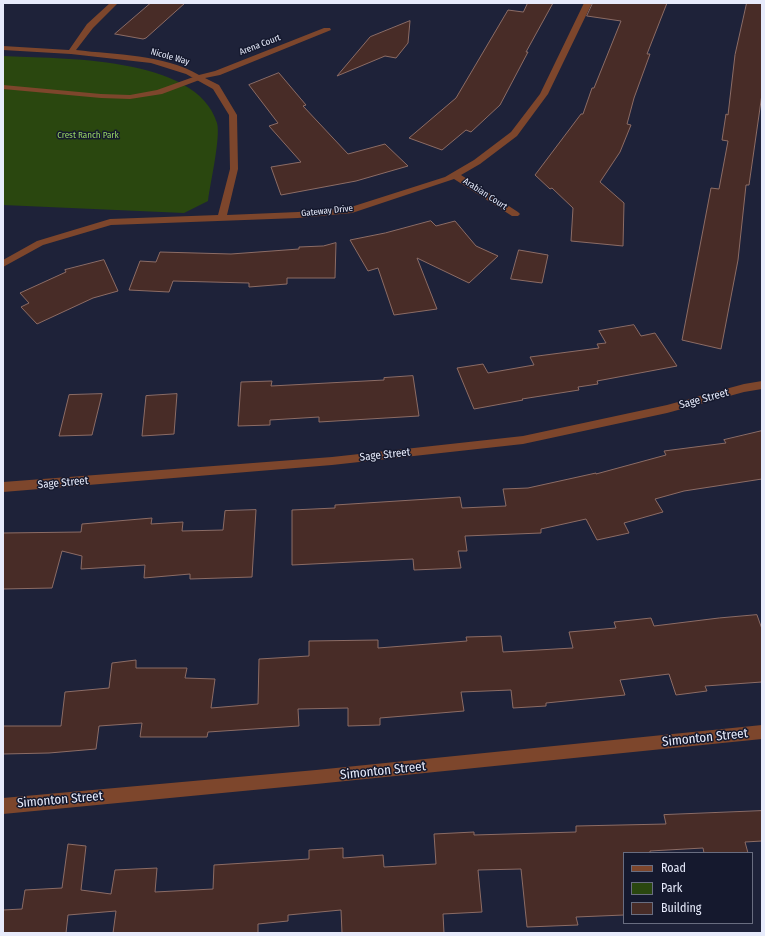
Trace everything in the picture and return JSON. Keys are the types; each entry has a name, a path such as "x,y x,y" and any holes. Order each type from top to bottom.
{"street":[{"path":"71,52 90,26 114,3"},
{"name":"Gateway Drive","path":"3,264 40,243 110,222 298,215 352,210 448,179 477,162 514,134 544,94 588,3"},
{"name":"Arena Court","path":"3,87 101,96 130,97 159,92 199,77 217,73 327,30"},
{"name":"Nicole Way","path":"3,48 71,52 152,61 188,72 216,87 232,116 234,170 222,218"},
{"name":"Arabian Court","path":"454,175 515,214"},
{"name":"Sage Street","path":"3,488 332,461 523,440 667,409 744,388 762,386"},
{"name":"Simonton Street","path":"3,806 316,778 762,732"}],"green space":[{"name":"Crest Ranch Park","path":"3,56 57,58 124,65 155,73 183,84 204,101 217,123 218,139 208,201 184,213 3,205"}],"building":[{"path":"151,3 185,3 146,38 143,39 115,34"},
{"path":"528,3 553,3 526,52 528,52 500,105 471,132 466,130 442,150 409,138 456,98 508,10 523,12"},
{"path":"593,3 667,3 647,54 650,54 634,98 627,124 631,125 620,152 600,182 624,203 623,246 571,241 573,208 552,188 550,189 535,175 581,114 583,114 592,88 594,88 621,21 587,16"},
{"path":"747,3 762,3 762,94 749,185 746,185 738,260 721,349 682,340 711,188 719,189 728,141 722,140 726,114 728,115 735,55"},
{"path":"410,21 408,43 396,58 385,56 337,76 370,37"},
{"path":"279,73 306,105 303,106 348,154 385,144 408,166 356,181 281,195 271,167 301,162 269,126 278,123 249,85"},
{"path":"431,221 436,226 455,221 476,246 498,256 469,283 417,258 437,309 394,315 378,268 368,271 350,240"},
{"path":"336,243 335,278 287,278 287,284 249,287 249,283 173,281 169,292 129,290 140,261 156,262 160,252 231,254 299,249 299,247 323,246"},
{"path":"519,250 548,255 542,283 511,279"},
{"path":"104,260 118,291 93,298 37,324 21,307 29,303 20,293 66,272 65,270"},
{"path":"634,325 641,336 655,333 677,366 597,381 598,384 578,387 579,390 522,399 523,400 474,409 457,368 483,364 488,373 534,365 530,357 599,348 597,344 606,343 599,331"},
{"path":"413,376 419,416 319,422 319,417 270,420 270,425 238,426 241,382 272,381 271,386 384,380 384,378"},
{"path":"102,394 92,435 59,436 69,395"},
{"path":"177,394 174,434 142,436 146,396"},
{"path":"762,431 762,479 684,491 655,499 663,512 624,523 629,533 597,540 586,519 541,529 541,533 465,536 467,551 458,551 461,568 414,570 413,559 292,565 292,510 335,508 335,505 460,497 462,508 506,506 503,489 528,488 596,474 666,455 664,451 726,443 724,440"},
{"path":"256,510 252,577 190,579 190,574 144,578 145,565 81,569 82,556 62,551 52,588 3,589 3,533 81,532 82,524 152,518 151,524 183,522 182,531 223,530 225,511"},
{"path":"757,615 762,629 762,682 705,686 707,691 676,695 669,674 620,680 625,695 546,703 546,706 513,708 511,690 461,692 464,711 380,718 380,725 348,726 348,708 298,709 299,726 208,732 207,737 140,737 142,723 99,726 96,749 49,753 3,754 3,726 61,726 65,692 109,688 112,663 136,660 136,668 187,668 185,678 215,679 211,708 258,704 259,659 309,656 309,641 378,640 378,648 467,641 466,637 501,636 503,652 573,648 569,632 616,628 614,622 651,618 654,626"},
{"path":"762,811 762,841 745,842 748,852 704,852 703,848 650,852 623,852 623,915 576,917 578,925 527,927 521,869 478,870 482,912 443,914 444,933 342,933 341,910 288,915 288,921 258,924 258,933 113,933 116,911 68,915 66,933 3,933 3,910 22,909 25,890 62,888 68,844 86,846 81,890 111,894 115,870 157,868 155,892 213,889 214,865 309,859 309,850 343,848 343,858 383,855 384,867 436,864 434,834 474,832 474,835 576,832 576,826 666,824 664,815"}]}
